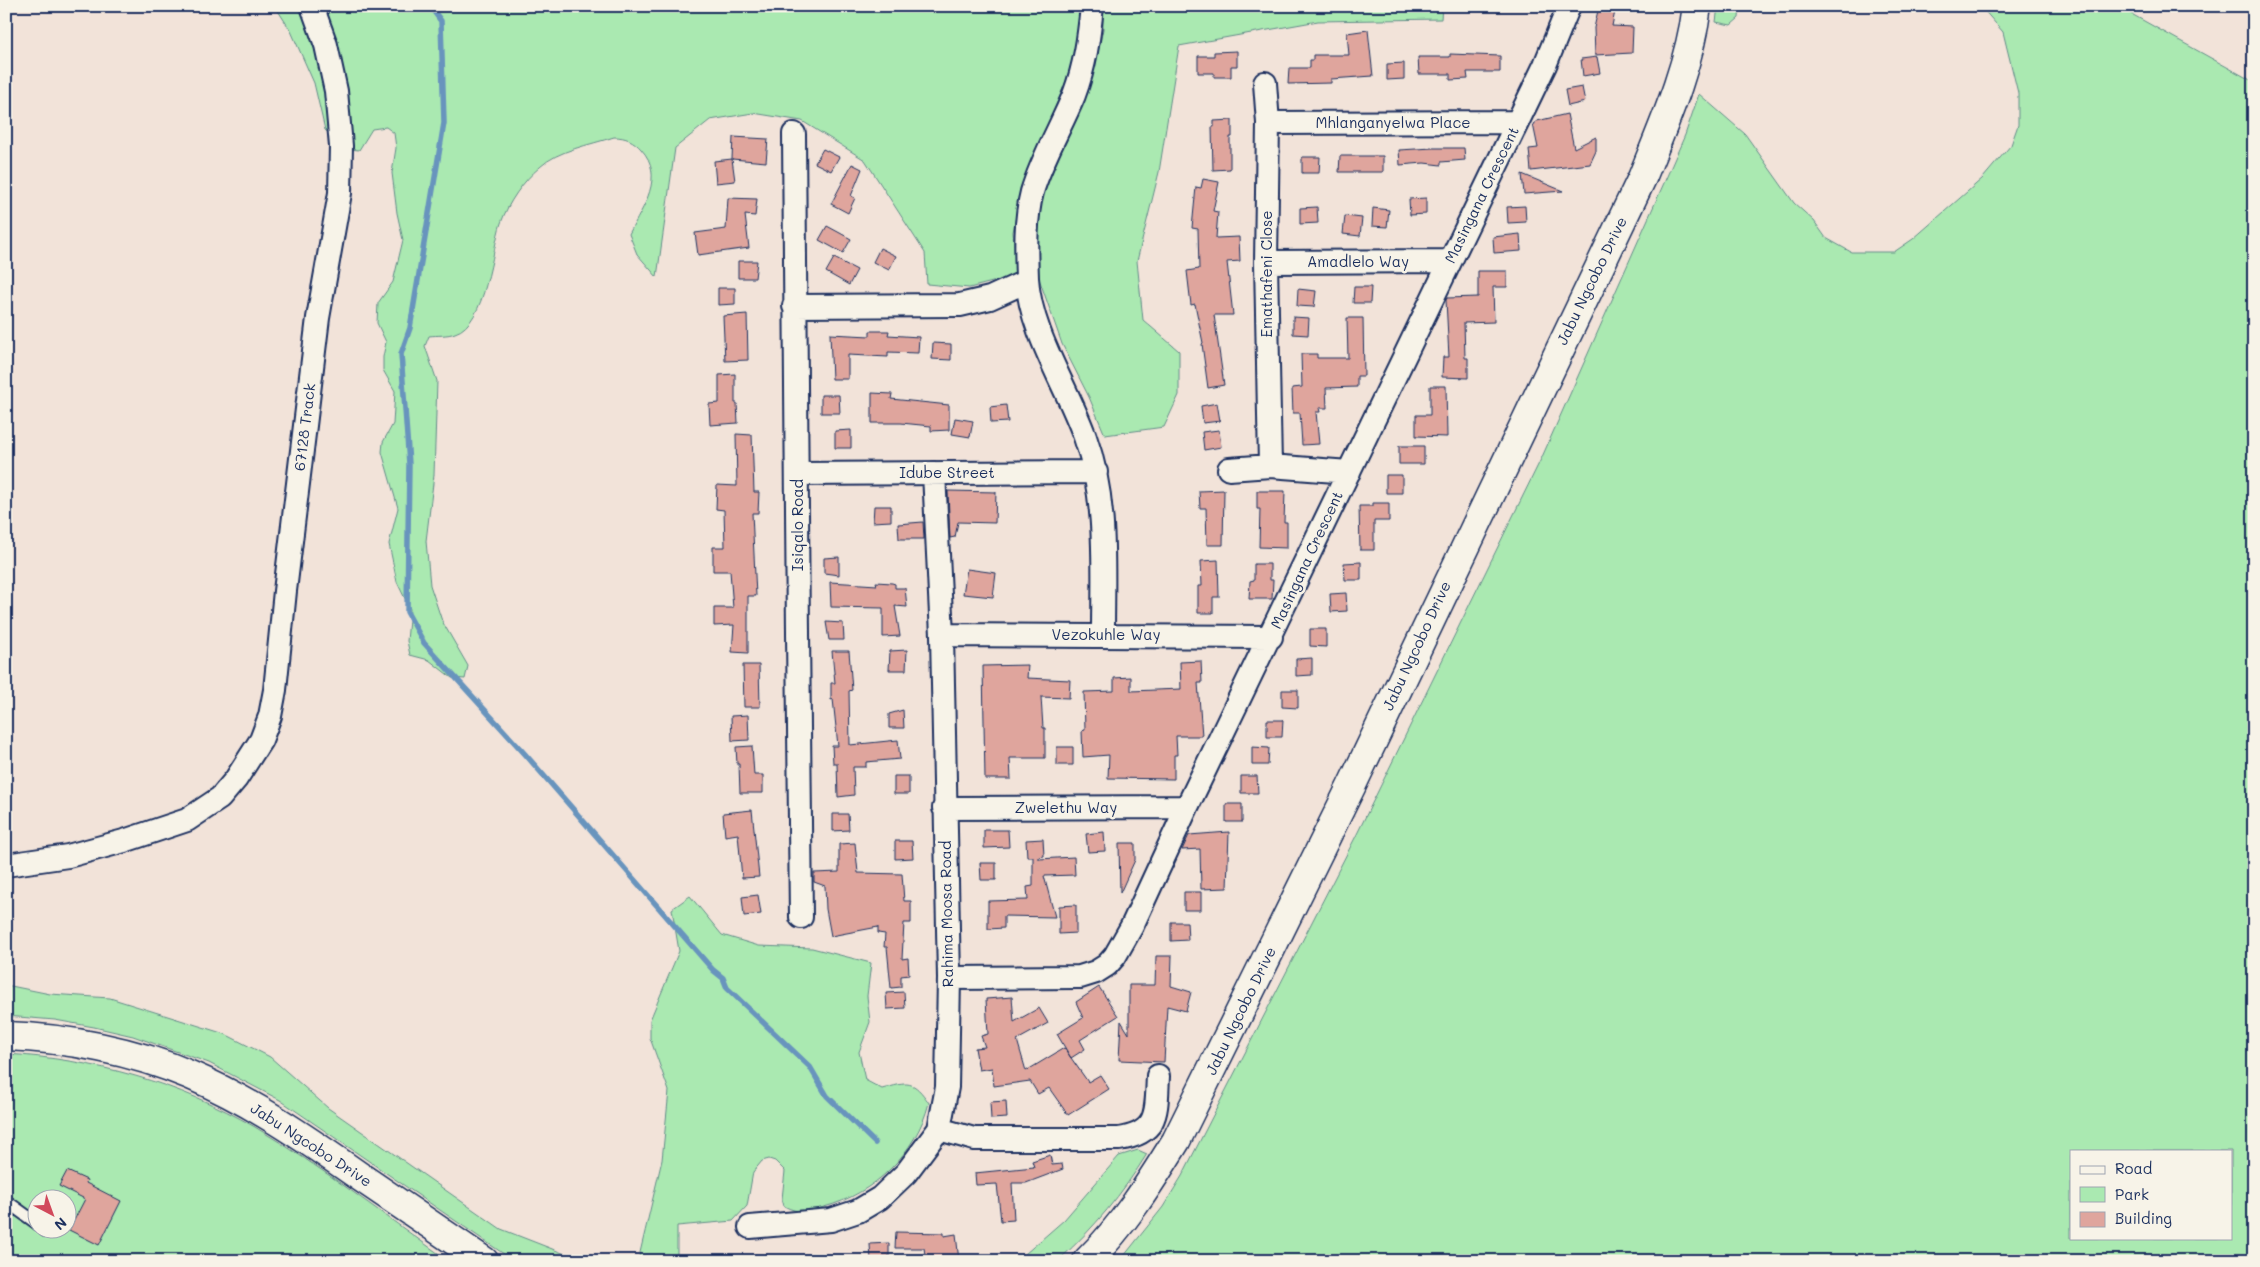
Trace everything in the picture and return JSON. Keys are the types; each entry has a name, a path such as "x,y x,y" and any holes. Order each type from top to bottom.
{"main road":[{"name":"Jabu Ngcobo Drive","path":"1087,1261 1112,1235 1140,1198 1176,1141 1351,787 1642,178 1673,103 1697,6"},
{"name":"Jabu Ngcobo Drive","path":"6,1036 33,1037 97,1048 143,1059 189,1075 234,1096 288,1127 484,1261"}],"street":[{"name":"67128 Track","path":"6,865 68,856 124,841 188,820 220,798 248,763 261,740 270,716 275,690 284,590 318,318 340,194 341,146 336,92 326,45 312,6"},
{"path":"1092,6 1087,51 1080,77 1033,189 1029,204 1027,281 1043,339 1077,416 1096,472 1103,537 1103,635"},
{"name":"Masingana Crescent","path":"949,978 1080,977 1096,972 1107,965 1115,956 1132,926 1187,807 1271,637 1545,65 1569,6"},
{"name":"Emathafeni Close","path":"1265,83 1268,123 1266,262 1270,466"},
{"name":"Mhlanganyelwa Place","path":"1268,123 1517,122"},
{"name":"Isiqalo Road","path":"794,134 794,306 798,474 801,917"},
{"name":"Amadlelo Way","path":"1266,262 1450,261"},
{"path":"794,306 960,305 990,298 1027,281"},
{"path":"1229,469 1270,466 1349,472"},
{"name":"Idube Street","path":"798,474 1096,472"},
{"name":"Rahima Moosa Road","path":"750,1227 831,1220 858,1211 880,1198 906,1173 939,1129 947,1087 949,978 944,808 942,635 934,473"},
{"name":"Vezokuhle Way","path":"942,635 1271,637"},
{"name":"Zwelethu Way","path":"944,808 1187,807"},
{"path":"939,1129 974,1139 989,1140 1132,1138 1140,1135 1151,1123 1157,1099 1158,1076"}],"lane":[{"path":"6,1201 28,1217"}],"green space":[{"path":"275,6 1082,6 1074,62 1021,189 1013,232 1016,276 969,288 927,284 925,253 865,160 802,121 753,113 710,120 675,148 657,277 637,254 629,234 646,202 652,181 652,170 648,159 636,144 626,139 614,137 565,152 547,161 528,179 512,200 504,215 481,301 474,316 466,327 455,333 429,336 425,346 437,381 434,475 426,541 430,585 442,621 468,666 465,679 452,678 429,660 410,655 407,641 410,609 397,582 389,544 398,508 382,452 383,442 393,424 395,391 383,370 386,342 377,323 378,303 393,282 403,240 397,213 392,173 396,148 394,133 386,127 372,129 359,150 349,149 325,130 314,83 291,31"},
{"path":"1103,6 1442,6 1441,19 1318,21 1179,46 1159,172 1137,261 1143,320 1179,351 1179,395 1164,427 1105,435 1089,397 1062,344 1036,270 1033,250 1040,197 1078,113 1095,67 1103,29"},
{"path":"1718,6 1740,6 1739,18 1731,25 1716,22"},
{"path":"1978,6 2117,6 2254,82 2254,1261 1120,1261 1163,1207 1182,1176 1357,834 1542,457 1685,135 1699,94 1745,134 1794,203 1814,221 1826,238 1851,252 1894,252 1913,239 1983,178 2011,145 2018,125 2018,93 2003,32 1983,9"},
{"path":"690,896 722,935 759,946 812,948 871,963 867,996 870,1022 859,1052 865,1080 882,1089 909,1084 919,1090 929,1103 914,1139 903,1154 876,1182 860,1192 842,1201 808,1211 789,1209 784,1206 782,1199 785,1171 775,1161 769,1159 762,1161 753,1172 747,1206 733,1221 677,1226 677,1261 638,1261 662,1160 669,1091 650,1038 650,1020 679,951 672,909"},
{"path":"6,985 50,994 110,998 225,1034 270,1057 328,1108 501,1229 583,1261 514,1261 280,1100 209,1063 133,1036 55,1020 6,1016"},
{"path":"6,1054 71,1061 135,1076 166,1086 226,1111 305,1158 449,1261 351,1261 328,1258 323,1261 6,1261"},
{"path":"1138,1150 1147,1154 1128,1183 1107,1210 1060,1259 1017,1261 1064,1220 1119,1156"}],"building":[{"path":"1599,6 1616,6 1612,26 1633,27 1632,53 1595,55 1594,28"},
{"path":"1368,30 1373,76 1331,79 1331,83 1288,84 1289,68 1310,68 1310,60 1313,60 1313,55 1349,55 1347,33"},
{"path":"1237,51 1237,66 1231,66 1231,77 1214,77 1214,73 1198,73 1198,56 1214,56 1214,52"},
{"path":"1450,54 1500,56 1500,72 1467,72 1468,79 1450,80 1450,74 1419,74 1418,57 1450,57"},
{"path":"1597,57 1600,73 1583,76 1581,59"},
{"path":"1404,63 1404,79 1387,80 1387,64"},
{"path":"1582,87 1585,102 1568,106 1565,90"},
{"path":"1567,114 1574,148 1596,137 1596,151 1590,164 1531,171 1529,149 1538,148 1533,124 1537,121"},
{"path":"1232,120 1230,169 1213,170 1212,127 1214,127 1214,121"},
{"path":"733,137 768,139 766,162 732,159"},
{"path":"1464,148 1465,160 1441,162 1441,165 1424,163 1400,165 1399,150"},
{"path":"823,149 839,157 831,171 815,163"},
{"path":"1340,156 1383,156 1383,172 1339,172"},
{"path":"1302,157 1320,157 1319,173 1302,173"},
{"path":"732,159 735,181 716,183 714,161"},
{"path":"852,164 862,169 851,196 855,198 848,213 831,204"},
{"path":"1522,174 1563,191 1524,194"},
{"path":"1203,179 1219,182 1213,211 1218,212 1216,238 1239,237 1240,261 1227,262 1233,315 1214,315 1224,385 1208,388 1203,343 1195,304 1191,305 1187,271 1199,269 1198,229 1192,228 1196,187 1201,188"},
{"path":"728,198 757,199 755,216 745,215 749,248 698,255 695,233 726,229"},
{"path":"1426,198 1426,214 1410,215 1409,199"},
{"path":"1525,206 1526,222 1508,223 1507,207"},
{"path":"1317,207 1318,223 1300,224 1300,208"},
{"path":"1373,208 1389,210 1387,227 1372,226"},
{"path":"1345,216 1362,218 1360,236 1343,234"},
{"path":"827,226 851,239 843,253 819,240"},
{"path":"1520,234 1521,251 1494,253 1493,237"},
{"path":"880,248 896,256 889,270 873,262"},
{"path":"834,258 857,270 849,285 826,272"},
{"path":"738,261 757,261 755,278 738,278"},
{"path":"1478,271 1507,271 1507,287 1493,287 1494,322 1464,323 1465,358 1468,358 1468,378 1442,377 1443,357 1449,357 1446,300 1447,298 1478,297"},
{"path":"1354,287 1371,287 1370,303 1353,303"},
{"path":"718,288 735,288 735,304 718,305"},
{"path":"1298,289 1316,291 1314,307 1297,306"},
{"path":"747,314 748,360 725,361 723,316"},
{"path":"1293,317 1309,318 1308,335 1293,334"},
{"path":"1347,318 1363,318 1364,376 1357,376 1357,387 1326,388 1327,408 1319,408 1320,412 1316,412 1319,444 1302,445 1300,413 1293,413 1292,388 1302,387 1301,354 1317,354 1317,358 1348,358"},
{"path":"870,331 889,331 888,335 919,337 918,353 888,352 888,357 848,355 848,379 832,379 830,334 870,336"},
{"path":"933,343 951,344 951,360 932,359"},
{"path":"735,374 735,403 737,403 738,423 710,425 709,404 719,403 719,375"},
{"path":"1430,386 1446,386 1447,437 1416,436 1416,415 1430,415"},
{"path":"872,393 892,394 891,399 949,405 949,430 931,431 931,426 901,423 872,423"},
{"path":"821,395 839,395 840,413 821,413"},
{"path":"1217,403 1220,421 1203,423 1201,406"},
{"path":"1006,405 1008,422 991,423 990,407"},
{"path":"955,418 973,421 970,437 952,434"},
{"path":"851,430 851,448 835,448 835,431"},
{"path":"1219,430 1221,447 1204,450 1202,432"},
{"path":"736,434 752,435 754,492 759,492 758,513 752,513 756,596 748,596 748,653 732,652 734,625 714,626 714,608 733,608 730,571 713,571 713,547 725,547 724,510 716,509 717,485 737,486"},
{"path":"1399,446 1424,446 1424,464 1399,464"},
{"path":"1386,475 1402,475 1402,493 1386,493"},
{"path":"1224,490 1223,545 1207,545 1206,508 1200,508 1199,491"},
{"path":"948,491 996,492 995,523 958,522 955,537 950,538"},
{"path":"1257,491 1285,491 1284,522 1287,522 1287,548 1259,547 1260,509 1257,509"},
{"path":"1373,503 1389,503 1389,521 1374,521 1374,550 1360,550 1359,506 1373,506"},
{"path":"874,506 891,506 891,521 873,522"},
{"path":"923,522 924,539 899,539 898,524"},
{"path":"839,557 839,575 824,573 824,558"},
{"path":"1218,560 1219,597 1213,597 1213,613 1198,613 1198,586 1202,586 1201,561"},
{"path":"1361,562 1361,580 1345,580 1344,563"},
{"path":"1254,564 1270,564 1270,580 1273,580 1272,599 1249,599 1250,581 1254,580"},
{"path":"967,569 996,573 993,597 963,594"},
{"path":"830,582 877,585 876,582 892,583 895,584 895,588 905,588 907,607 895,606 900,636 883,637 883,608 831,607"},
{"path":"1346,593 1347,611 1331,612 1330,594"},
{"path":"826,622 843,623 844,640 829,640"},
{"path":"1310,629 1326,629 1326,647 1310,646"},
{"path":"907,650 906,670 889,670 890,651"},
{"path":"832,651 849,651 852,690 849,691 850,745 898,740 900,759 866,762 866,767 853,767 854,795 838,797 837,763 833,763 832,746 838,746 833,699 831,700 831,683 835,683"},
{"path":"1312,658 1312,675 1296,676 1296,659"},
{"path":"1201,661 1202,683 1198,683 1202,736 1176,736 1177,755 1174,755 1174,779 1108,778 1109,755 1083,757 1082,731 1085,730 1084,692 1114,691 1114,678 1131,677 1131,691 1181,689 1180,662"},
{"path":"743,665 759,665 760,707 744,707"},
{"path":"1028,665 1027,678 1070,680 1069,698 1041,697 1043,728 1045,728 1045,758 1010,758 1011,779 985,779 983,666"},
{"path":"1282,690 1298,690 1298,708 1282,707"},
{"path":"903,710 904,728 889,728 889,714"},
{"path":"748,715 749,740 732,741 731,716"},
{"path":"1267,720 1283,720 1282,737 1267,737"},
{"path":"752,746 754,775 763,775 763,793 740,793 739,764 737,764 736,747"},
{"path":"1057,747 1073,747 1073,765 1057,765"},
{"path":"1252,747 1269,748 1268,765 1252,765"},
{"path":"894,776 909,776 909,794 894,794"},
{"path":"1241,776 1257,776 1258,793 1241,793"},
{"path":"1226,804 1242,804 1242,822 1226,822"},
{"path":"752,810 759,877 742,878 738,834 725,836 723,813"},
{"path":"833,814 848,814 849,830 833,831"},
{"path":"984,830 1008,830 1009,847 984,848"},
{"path":"1104,832 1105,851 1088,852 1086,834"},
{"path":"1229,832 1227,888 1201,889 1200,849 1182,850 1189,835"},
{"path":"1043,839 1044,856 1039,857 1039,859 1074,857 1075,875 1044,876 1055,917 1004,916 1004,928 988,929 988,901 1028,900 1027,887 1033,886 1033,857 1027,857 1026,840"},
{"path":"895,841 912,841 913,858 895,859"},
{"path":"855,843 858,873 902,874 904,901 911,901 911,923 904,923 902,959 908,958 909,975 901,976 901,987 891,988 887,947 884,947 885,934 878,933 878,927 831,936 826,909 825,886 814,882 814,873 839,872 839,844"},
{"path":"1119,843 1135,843 1135,860 1120,893"},
{"path":"980,863 996,863 996,880 981,880"},
{"path":"1184,892 1201,892 1201,910 1184,910"},
{"path":"758,895 761,914 744,916 742,897"},
{"path":"1076,905 1076,933 1059,934 1059,906"},
{"path":"1171,922 1187,922 1188,940 1171,941"},
{"path":"1156,956 1172,956 1171,986 1191,992 1186,1011 1167,1006 1164,1062 1119,1060 1121,1021 1129,1034 1129,985 1155,985"},
{"path":"1099,987 1118,1016 1080,1040 1085,1049 1071,1058 1057,1034 1083,1018 1076,1002"},
{"path":"904,992 905,1008 887,1009 886,993"},
{"path":"1012,997 1014,1022 1039,1008 1048,1023 1017,1040 1026,1071 1064,1048 1088,1082 1100,1075 1109,1089 1068,1115 1049,1088 1038,1094 1030,1081 994,1086 992,1068 979,1070 975,1048 985,1047 981,1036 988,1034 986,999"},
{"path":"1006,1101 1007,1118 991,1119 990,1102"},
{"path":"1050,1155 1052,1165 1062,1164 1063,1169 1026,1183 1012,1183 1014,1220 1001,1221 997,1184 976,1185 975,1173 1034,1167 1032,1161"},
{"path":"67,1171 87,1180 86,1183 121,1201 99,1245 78,1234 78,1213 85,1199 78,1196 78,1190 67,1190 59,1186"},
{"path":"896,1232 944,1233 944,1236 956,1234 959,1261 926,1261 924,1248 895,1248"},
{"path":"889,1243 889,1261 871,1261 870,1244"}],"waterway":[{"path":"430,6 441,21 444,123 410,328 401,354 409,464 407,612 424,643 525,754 713,970 723,978 727,988 810,1067 827,1096 875,1143"}]}
